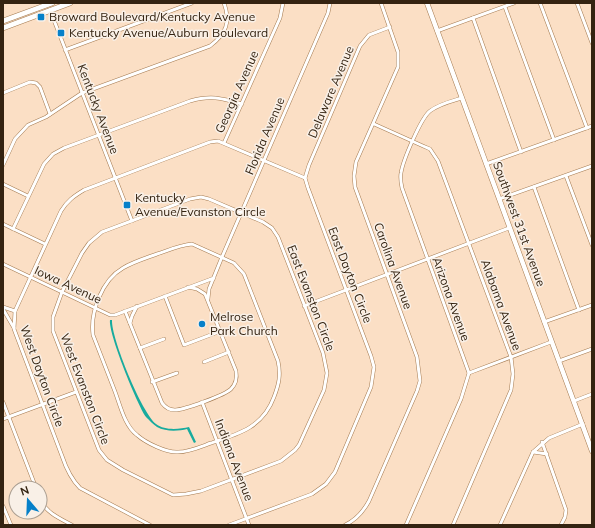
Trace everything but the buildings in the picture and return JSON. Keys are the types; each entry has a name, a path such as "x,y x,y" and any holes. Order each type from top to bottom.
{"main road":[{"path":"3,28 70,3"},
{"name":"Southwest 31st Avenue","path":"427,3 498,199 574,401 590,439 592,451"},
{"path":"3,21 49,4"}],"street":[{"path":"65,50 192,3"},
{"path":"3,165 15,139 20,132 28,125 50,114 82,93 210,46 222,36 225,31 227,17 224,3"},
{"name":"Georgia Avenue","path":"224,143 280,18 284,3"},
{"name":"Florida Avenue","path":"208,299 209,289 222,257 328,13 330,3"},
{"name":"Carolina Avenue","path":"345,525 361,514 369,501 420,381 417,357 355,187 354,176 356,162 398,67 398,52 381,3"},
{"path":"438,31 514,3"},
{"path":"540,3 587,128"},
{"path":"577,3 590,33 592,43"},
{"name":"Kentucky Avenue","path":"49,4 65,50 132,221"},
{"path":"505,6 554,140"},
{"path":"473,18 521,152"},
{"name":"Delaware Avenue","path":"305,178 309,165 360,46 369,35 390,27"},
{"path":"3,92 30,82 36,83 40,87 50,114"},
{"path":"13,229 39,171 53,154 64,148 203,97 222,98 242,104"},
{"name":"Arizona Avenue","path":"462,98 430,111 421,122 412,141 402,169 400,180 469,373"},
{"name":"Alabama Avenue","path":"374,124 430,149 438,161 511,357 513,374 511,390 453,525"},
{"path":"486,164 592,126"},
{"path":"115,178 210,142 218,141 305,178"},
{"path":"498,199 592,166"},
{"path":"566,176 592,245"},
{"name":"West Dayton Circle","path":"115,178 84,190 66,203 45,244 15,311 14,329 67,470 74,482 80,488 150,525"},
{"name":"East Dayton Circle","path":"246,518 312,494 326,484 336,472 372,387 374,367 371,356 345,290 305,178"},
{"path":"3,184 28,196"},
{"path":"534,187 579,310"},
{"name":"East Evanston Circle","path":"132,221 196,198 209,199 263,222 272,228 278,237 325,360 327,373 324,390 299,445 295,450 281,461 232,480"},
{"name":"West Evanston Circle","path":"132,221 102,232 89,243 82,253 62,292 52,317 53,331 76,392 99,450 107,460 123,470 173,495 194,493 232,480"},
{"path":"3,224 45,244"},
{"path":"304,306 509,228"},
{"path":"192,244 222,257 234,263 244,274 278,361 280,371 279,384 271,406 265,415 251,428 217,441 177,453 150,444 136,434 126,421 94,335 92,324 95,308 107,282 122,268 192,244"},
{"name":"Iowa Avenue","path":"3,264 110,315 115,315 214,278"},
{"path":"125,311 152,382 162,403 169,409 180,410 202,402 233,388 236,371 208,299 201,291 188,287"},
{"path":"165,296 184,345 221,331"},
{"path":"544,322 592,305"},
{"path":"130,323 137,306"},
{"path":"3,308 15,311"},
{"path":"3,308 14,329"},
{"path":"140,348 164,339"},
{"path":"406,525 461,399 469,373 552,342"},
{"path":"559,361 592,349"},
{"path":"204,362 229,352"},
{"path":"152,382 177,373"},
{"path":"3,419 76,392"},
{"path":"574,401 592,394"},
{"path":"3,402 33,480"},
{"name":"Indiana Avenue","path":"202,402 249,525"},
{"path":"500,525 527,461 533,452 542,442 549,438 583,424"},
{"path":"542,442 566,510 562,525"},
{"path":"533,452 547,454"},
{"path":"3,506 4,513 11,525"},
{"path":"48,511 53,515 72,525"},
{"path":"229,525 246,518"}],"water":[{"path":"110,320 112,320 116,342 128,375 150,417 156,424 164,428 177,429 189,427 196,442 194,443 187,429 172,431 164,430 156,426 146,417 136,398 118,353"}],"place":[{"name":"Broward Boulevard/Kentucky Avenue","path":"41,17"},
{"name":"Kentucky Avenue/Auburn Boulevard","path":"61,33"},
{"name":"Kentucky Avenue/Evanston Circle","path":"127,205"},
{"name":"Melrose Park Church","path":"202,324"}]}
